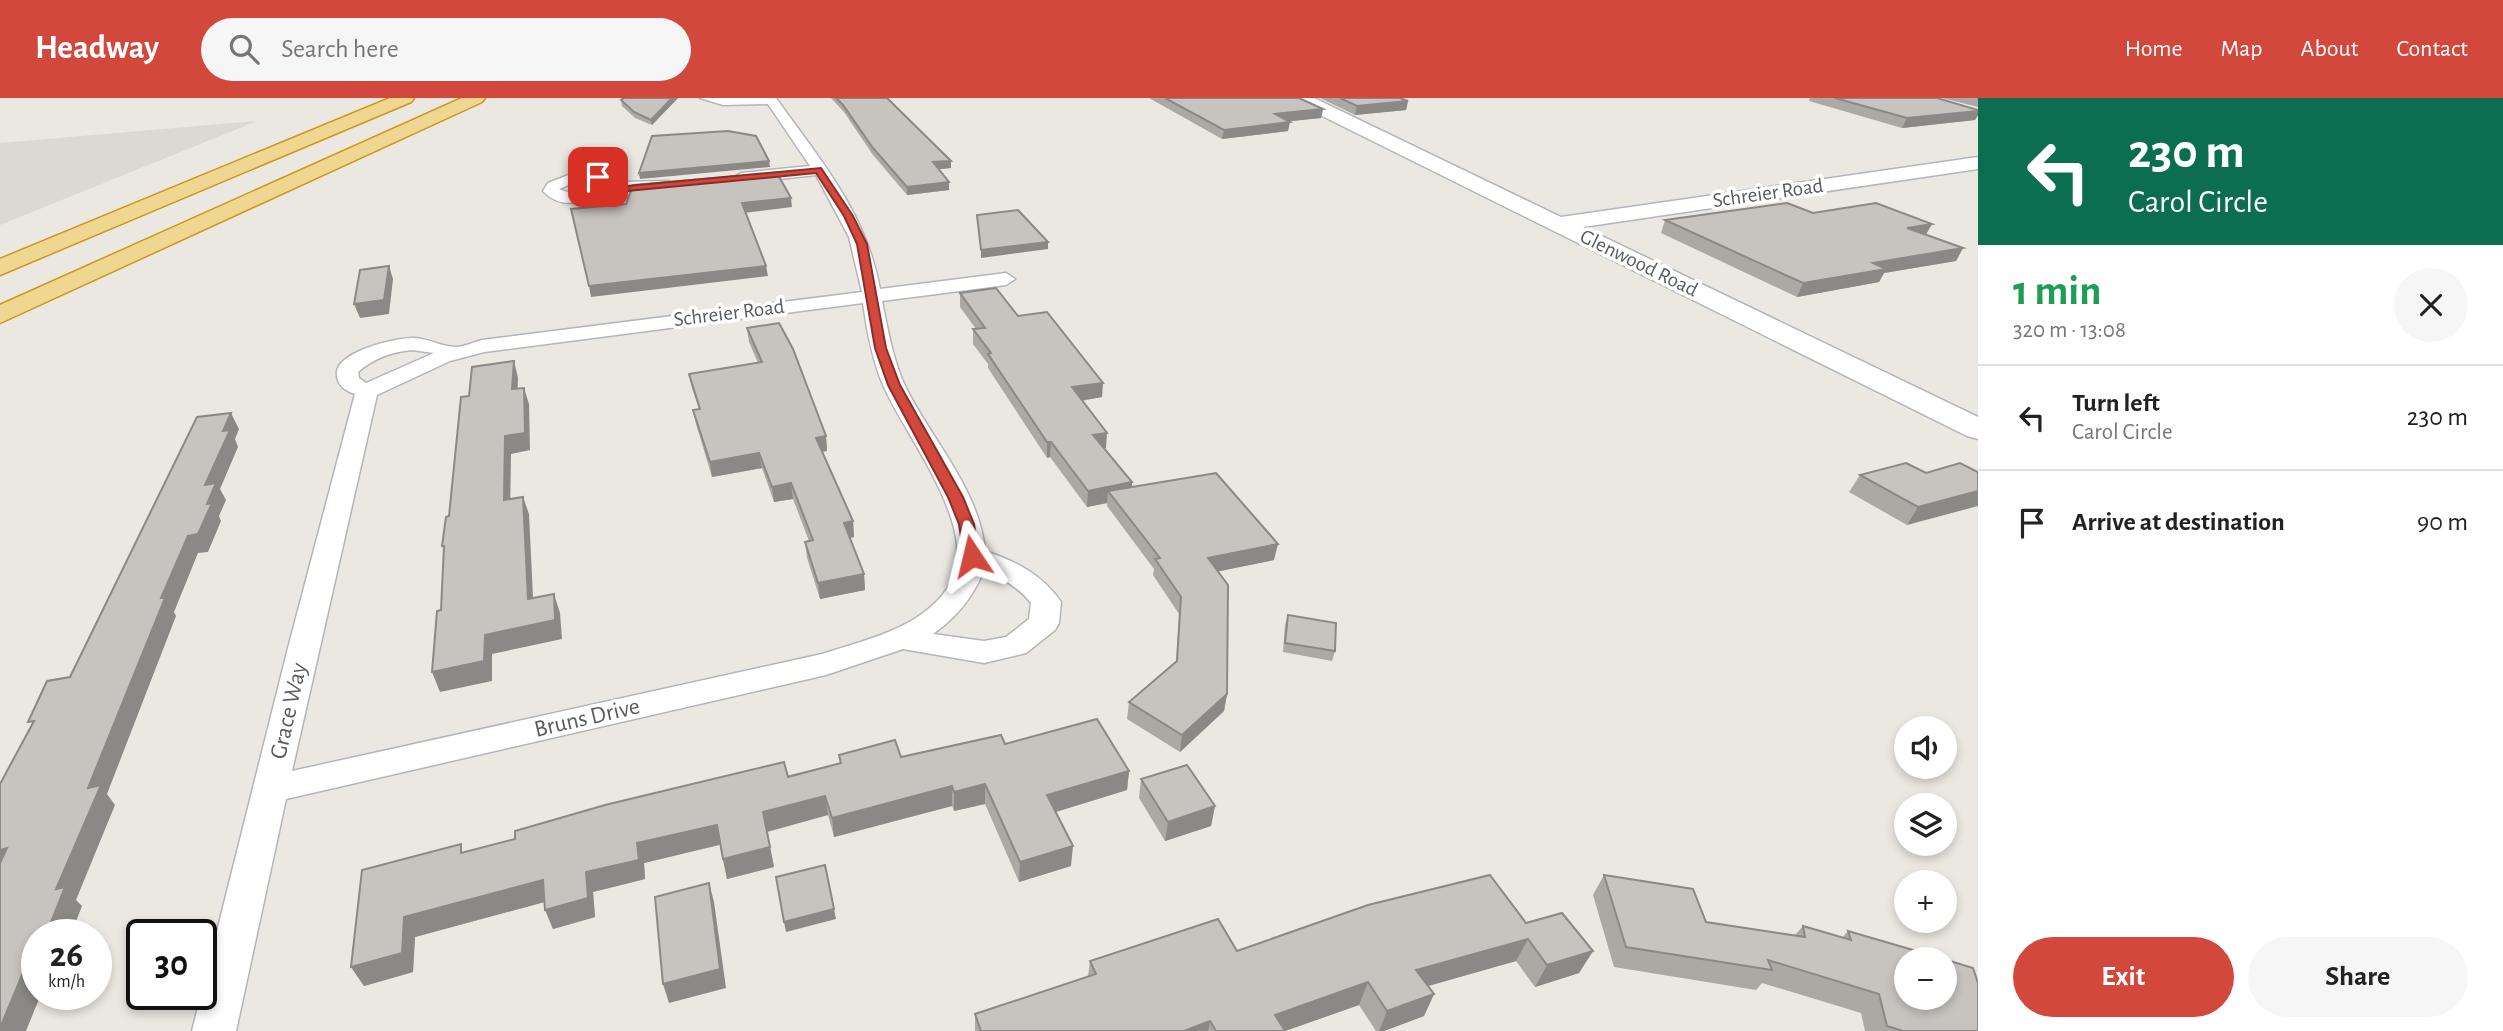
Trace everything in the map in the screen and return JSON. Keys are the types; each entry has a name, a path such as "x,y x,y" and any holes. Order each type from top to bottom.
{"highway":[{"path":"0,268 405,98"},
{"path":"0,315 476,98"}],"street":[{"name":"Bruns Drive","path":"271,789 826,664 902,639 928,624 955,600 965,584 972,556 967,524 894,385 880,348 862,244 848,216 770,99 723,101 706,98"},
{"name":"Glenwood Road","path":"1300,98 1978,429"},
{"name":"Schreier Road","path":"1559,224 1978,163"},
{"path":"730,180 818,170"},
{"path":"611,187 678,185"},
{"name":"Schreier Road","path":"367,391 453,354 482,346 1006,279"},
{"path":"367,391 354,386 348,380 347,370 358,358 380,349 421,344 444,348 453,354"},
{"name":"Grace Way","path":"215,1031 367,391"},
{"name":"Bruns Drive","path":"902,639 984,652 1015,646 1044,623 1046,602 1032,583 1009,570 972,556"}],"shaded area":[{"path":"257,121 0,225 0,143"}],"building":[{"path":"672,98 651,120 634,112 621,100"},
{"path":"836,98 887,98 951,161 933,162 949,182 907,187 873,148"},
{"path":"1165,98 1299,98 1323,109 1275,114 1290,122 1224,130"},
{"path":"1340,98 1400,98 1408,101 1357,106"},
{"path":"1835,98 1937,98 1978,111 1907,118"},
{"path":"728,131 756,136 769,161 639,173 652,136"},
{"path":"777,173 791,198 742,203 766,266 589,286 571,209 626,204 633,185"},
{"path":"1787,203 1813,213 1876,203 1932,224 1907,228 1963,248 1873,263 1886,269 1803,283 1665,220"},
{"path":"1018,210 1048,242 981,250 977,215"},
{"path":"389,266 384,300 354,304 360,270"},
{"path":"996,288 1018,316 1047,312 1103,383 1072,387 1107,433 1093,435 1132,482 1088,491 1051,442 1047,442 973,329 985,328 960,293"},
{"path":"779,323 793,349 826,436 816,438 853,521 844,523 864,574 818,583 805,542 813,540 791,483 772,487 759,453 710,462 693,410 700,409 689,374 762,362 747,328"},
{"path":"514,361 512,389 524,388 525,433 505,436 504,500 523,497 528,599 554,594 555,620 485,635 484,661 432,672 437,611 441,610 442,546 446,517 449,516 461,397 469,396 472,367"},
{"path":"231,413 223,431 230,430 205,485 216,483 207,504 212,503 198,534 188,536 161,598 165,598 88,788 101,785 56,889 65,887 52,919 21,919 21,977 0,1028 0,863 7,848 0,850 0,784 34,721 28,722 47,681 70,677 197,417"},
{"path":"1906,463 1926,473 1960,463 1978,472 1978,491 1918,507 1860,475"},
{"path":"1216,473 1278,544 1208,558 1228,585 1227,694 1182,735 1129,702 1177,661 1181,597 1155,559 1160,558 1108,491"},
{"path":"1288,615 1336,623 1335,651 1285,643"},
{"path":"1097,719 1129,771 1047,795 1073,846 1020,862 985,784 954,792 952,786 832,818 825,796 763,812 770,847 723,859 717,825 637,843 639,860 586,872 588,898 545,910 543,880 404,917 402,953 351,967 362,870 461,844 461,853 515,839 515,831 605,805 784,762 788,777 841,763 839,755 895,740 901,757 1001,735 1005,744"},
{"path":"1187,765 1215,806 1168,822 1141,779"},
{"path":"825,865 834,909 784,922 776,877"},
{"path":"1490,875 1526,923 1562,913 1593,951 1547,965 1528,939 1416,970 1434,994 1387,1011 1368,982 1275,1015 1285,1031 1216,1031 1210,1021 1184,1031 981,1031 975,1014 1096,974 1090,961 1218,919 1237,951 1368,905"},
{"path":"1604,875 1693,889 1706,922 1805,937 1803,926 1851,940 1848,931 1903,947 1894,947 1894,1010 1957,1010 1957,963 1973,968 1978,983 1978,1031 1903,1031 1887,1026 1879,994 1768,960 1772,970 1626,947"},
{"path":"709,883 720,969 663,984 655,897"}],"route":[{"path":"598,177 612,182 611,187 627,189 818,170 848,216 862,244 880,348 894,385 967,524 972,556"}]}
